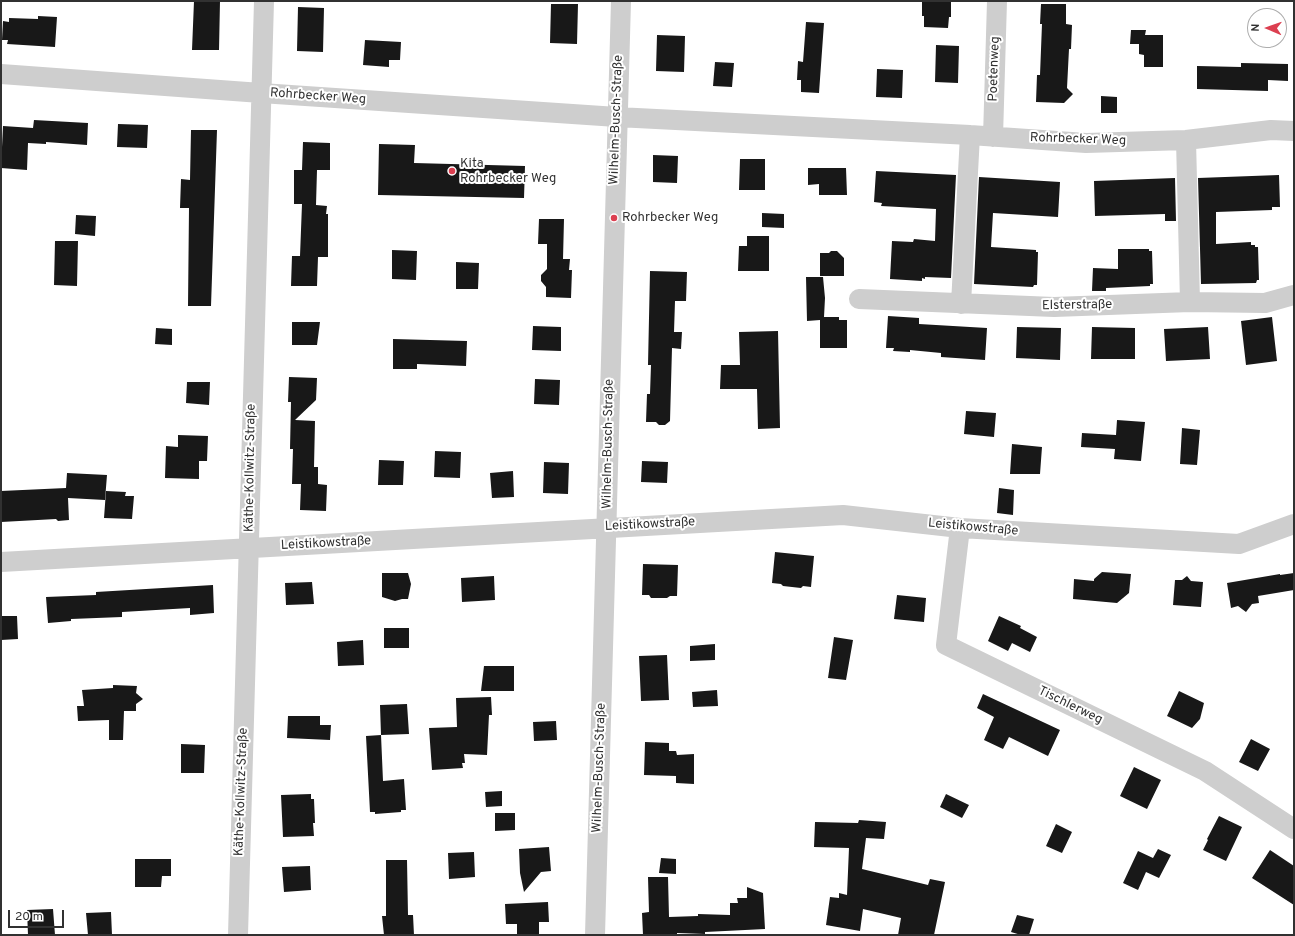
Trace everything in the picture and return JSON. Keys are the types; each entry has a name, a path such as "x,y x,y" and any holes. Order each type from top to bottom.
{"street":[{"name":"Käthe-Kollwitz-Straße","path":"238,935 264,1"},
{"name":"Wilhelm-Busch-Straße","path":"595,935 621,1"},
{"name":"Poetenweg","path":"993,137 997,1"},
{"name":"Rohrbecker Weg","path":"1,74 261,93 617,116 970,135 1086,143 1186,140 1271,130 1294,131"},
{"path":"961,304 970,135"},
{"path":"1186,140 1190,302"},
{"name":"Elsterstraße","path":"858,300 1054,307 1190,302 1264,303 1294,295"},
{"name":"Leistikowstraße","path":"1,562 843,514 960,528 1239,544 1294,524"},
{"name":"Tischlerweg","path":"960,528 946,645 1204,771 1294,829"}],"building":[{"path":"194,1 220,1 219,50 192,50"},
{"path":"922,1 951,1 951,17 949,17 948,28 924,27"},
{"path":"551,4 578,4 577,44 550,43"},
{"path":"1041,4 1066,4 1066,24 1072,25 1067,88 1073,94 1064,103 1036,102 1037,75 1040,75 1042,24 1040,24"},
{"path":"298,7 324,8 323,52 297,51"},
{"path":"38,16 57,17 55,47 7,44 8,40 2,40 3,21 9,22 9,18 38,19"},
{"path":"806,22 824,23 819,93 801,92 801,80 797,80 798,61 803,62"},
{"path":"1131,30 1146,30 1145,35 1163,35 1163,67 1144,67 1144,55 1139,54 1139,44 1130,44"},
{"path":"657,35 685,36 684,72 656,71"},
{"path":"365,40 401,42 400,60 389,60 389,67 363,65"},
{"path":"936,45 959,46 958,83 935,82"},
{"path":"715,62 734,63 732,87 713,86"},
{"path":"1241,63 1288,64 1288,81 1268,80 1268,91 1197,89 1197,66 1241,67"},
{"path":"877,69 903,70 902,98 876,97"},
{"path":"1101,96 1117,97 1117,113 1101,113"},
{"path":"34,120 88,123 87,145 46,142 46,144 28,143 27,170 1,168 3,126 33,128"},
{"path":"118,124 148,125 147,148 117,147"},
{"path":"191,130 217,130 211,306 188,306 189,208 180,208 181,179 190,180"},
{"path":"303,142 330,143 330,170 317,170 316,205 327,206 328,257 318,257 317,286 291,286 292,256 300,256 302,204 294,204 294,170 302,170"},
{"name":"Kita Rohrbecker Weg","path":"379,144 415,145 414,163 525,166 524,198 378,195"},
{"path":"653,155 678,156 677,183 653,182"},
{"path":"740,159 765,159 765,190 739,190"},
{"path":"808,168 846,168 847,195 819,195 819,184 808,185"},
{"path":"876,171 956,175 951,278 925,277 925,279 922,278 922,281 890,279 892,241 913,242 914,239 935,241 936,209 881,206 882,203 874,202"},
{"path":"1279,175 1280,207 1272,207 1272,210 1216,212 1216,244 1251,242 1251,245 1258,247 1259,280 1257,280 1256,283 1201,284 1198,178"},
{"path":"979,177 1060,182 1058,217 993,213 991,247 1036,250 1036,252 1038,252 1037,285 1034,285 1033,287 974,284"},
{"path":"1175,178 1176,221 1165,221 1165,214 1095,216 1094,181"},
{"path":"762,213 784,214 784,228 762,227"},
{"path":"76,215 96,216 95,236 75,234"},
{"path":"539,219 564,219 563,259 570,259 569,270 572,270 571,298 546,297 546,287 541,281 541,275 547,269 547,244 538,244"},
{"path":"747,236 769,236 769,271 738,271 739,246 747,246"},
{"path":"55,241 78,241 77,286 54,285"},
{"path":"1118,249 1149,249 1149,251 1152,251 1153,284 1150,284 1150,286 1106,288 1106,291 1092,291 1093,268 1118,269"},
{"path":"392,250 417,251 416,280 392,279"},
{"path":"831,251 837,251 844,258 844,276 820,276 820,253 829,253"},
{"path":"456,262 479,263 478,289 456,289"},
{"path":"650,271 687,272 686,301 675,301 674,332 682,332 681,349 672,348 670,421 665,425 659,425 656,422 646,422 647,394 650,394 651,365 648,365"},
{"path":"806,277 823,277 825,298 824,317 839,317 839,320 847,320 847,348 820,348 820,320 807,321"},
{"path":"888,316 919,318 919,324 987,328 985,360 941,357 941,353 910,350 910,352 893,351 894,348 886,348"},
{"path":"1272,317 1277,361 1246,365 1241,321"},
{"path":"292,322 320,322 317,345 292,345"},
{"path":"533,326 561,327 561,351 532,350"},
{"path":"1017,327 1061,328 1060,360 1016,358"},
{"path":"1092,327 1135,328 1135,359 1091,359"},
{"path":"1208,327 1210,359 1166,361 1164,329"},
{"path":"156,328 172,329 172,345 155,344"},
{"path":"778,331 780,428 758,429 757,389 720,389 721,365 740,365 739,332"},
{"path":"393,339 467,341 466,366 417,364 417,369 393,369"},
{"path":"289,377 317,378 316,400 295,420 315,421 314,467 318,467 318,484 327,485 326,511 300,510 301,484 292,484 293,449 290,449 291,402 288,402"},
{"path":"535,379 560,380 559,405 534,404"},
{"path":"187,382 210,382 209,405 186,403"},
{"path":"966,411 996,413 994,437 964,434"},
{"path":"1117,420 1145,422 1141,461 1114,459 1115,449 1081,447 1082,433 1116,435"},
{"path":"1182,428 1200,430 1197,465 1180,464"},
{"path":"178,435 208,436 207,461 199,461 199,479 165,478 166,446 178,447"},
{"path":"1012,444 1042,447 1040,474 1010,474"},
{"path":"435,451 461,452 460,478 434,477"},
{"path":"379,460 404,461 403,485 378,485"},
{"path":"642,461 668,462 667,483 641,482"},
{"path":"544,462 569,463 568,494 543,493"},
{"path":"513,471 514,497 492,498 490,473"},
{"path":"67,473 107,475 105,500 68,498 69,520 58,521 56,519 1,522 1,491 66,488"},
{"path":"999,488 1014,490 1013,515 997,513"},
{"path":"106,491 126,492 125,496 134,496 132,519 104,518"},
{"path":"775,552 814,556 811,587 803,586 801,588 772,583"},
{"path":"643,564 678,565 677,596 670,596 667,598 651,598 649,595 642,595"},
{"path":"1102,572 1131,574 1129,593 1117,603 1073,599 1074,579 1094,581 1094,579"},
{"path":"382,573 408,573 411,584 408,599 395,601 382,597"},
{"path":"1294,573 1294,590 1258,596 1259,603 1252,604 1246,612 1238,606 1231,608 1227,583"},
{"path":"494,576 495,600 462,602 461,578"},
{"path":"1187,576 1191,581 1203,582 1201,607 1173,605 1175,580 1182,580"},
{"path":"312,582 314,604 286,605 285,583"},
{"path":"213,585 214,613 190,615 190,608 122,612 122,617 71,619 71,621 48,623 46,597 96,595 96,592"},
{"path":"897,595 926,598 924,622 894,619"},
{"path":"1,616 17,616 18,639 1,640"},
{"path":"999,616 1021,626 1020,628 1037,637 1030,652 1012,643 1008,651 988,641"},
{"path":"384,628 409,628 409,648 384,648"},
{"path":"834,637 853,640 846,680 828,678"},
{"path":"363,640 364,665 338,666 337,642"},
{"path":"715,644 715,660 690,661 690,646"},
{"path":"667,655 669,700 641,701 639,656"},
{"path":"484,666 514,666 514,691 481,691"},
{"path":"113,685 137,686 136,693 143,699 136,704 136,711 124,711 123,740 109,740 109,720 78,721 77,706 84,706 82,690 113,688"},
{"path":"717,690 718,706 693,707 692,692"},
{"path":"1179,691 1204,703 1200,719 1192,728 1167,716"},
{"path":"983,694 1060,730 1048,756 1009,737 1003,749 984,740 994,717 977,708"},
{"path":"491,697 492,715 489,715 487,755 464,754 465,763 462,763 463,768 432,770 429,728 457,727 456,698"},
{"path":"407,704 409,734 381,735 380,705"},
{"path":"288,716 320,716 320,725 331,725 330,740 287,738"},
{"path":"556,721 557,740 534,741 533,722"},
{"path":"381,735 383,781 404,779 406,810 401,810 401,812 375,814 375,812 370,812 366,736"},
{"path":"1251,739 1270,749 1258,771 1239,762"},
{"path":"645,742 669,743 669,751 676,751 677,755 694,754 694,784 676,783 676,776 644,775"},
{"path":"181,744 205,745 204,773 181,773"},
{"path":"1134,767 1161,780 1147,809 1120,796"},
{"path":"502,791 502,806 486,807 485,792"},
{"path":"311,794 311,799 314,799 314,836 283,837 281,795"},
{"path":"946,794 969,805 962,818 940,807"},
{"path":"495,813 515,813 515,830 495,831"},
{"path":"1219,816 1242,827 1226,861 1203,850"},
{"path":"859,820 886,822 884,839 866,838 862,869 928,885 930,879 945,882 934,935 898,935 901,918 863,909 860,931 826,925 830,897 839,898 839,893 847,895 849,848 814,847 815,822 858,823"},
{"path":"1056,824 1072,832 1062,853 1046,846"},
{"path":"549,847 551,871 541,872 524,892 520,873 519,849"},
{"path":"1158,849 1171,855 1159,878 1146,872 1138,890 1123,883 1138,851 1153,858"},
{"path":"1270,850 1294,866 1294,905 1252,878"},
{"path":"474,852 475,877 449,879 448,853"},
{"path":"661,858 676,859 676,874 659,873"},
{"path":"135,859 171,859 171,876 162,876 161,887 135,887"},
{"path":"386,860 407,860 408,915 413,915 414,935 384,935 382,916 386,916"},
{"path":"310,866 311,890 284,892 282,867"},
{"path":"648,877 668,877 669,917 698,916 698,914 730,915 730,903 738,903 737,898 747,898 747,887 763,893 765,929 705,932 705,934 677,933 643,935 642,913 649,912"},
{"path":"548,902 549,922 539,922 539,935 517,935 517,924 506,924 505,904"},
{"path":"53,909 55,935 28,935 27,910"},
{"path":"111,912 112,935 88,935 86,913"},
{"path":"1017,915 1034,919 1029,935 1021,935 1011,932"}],"place":[{"name":"Kita Rohrbecker Weg","path":"452,171"},
{"name":"Rohrbecker Weg","path":"614,218"}]}
